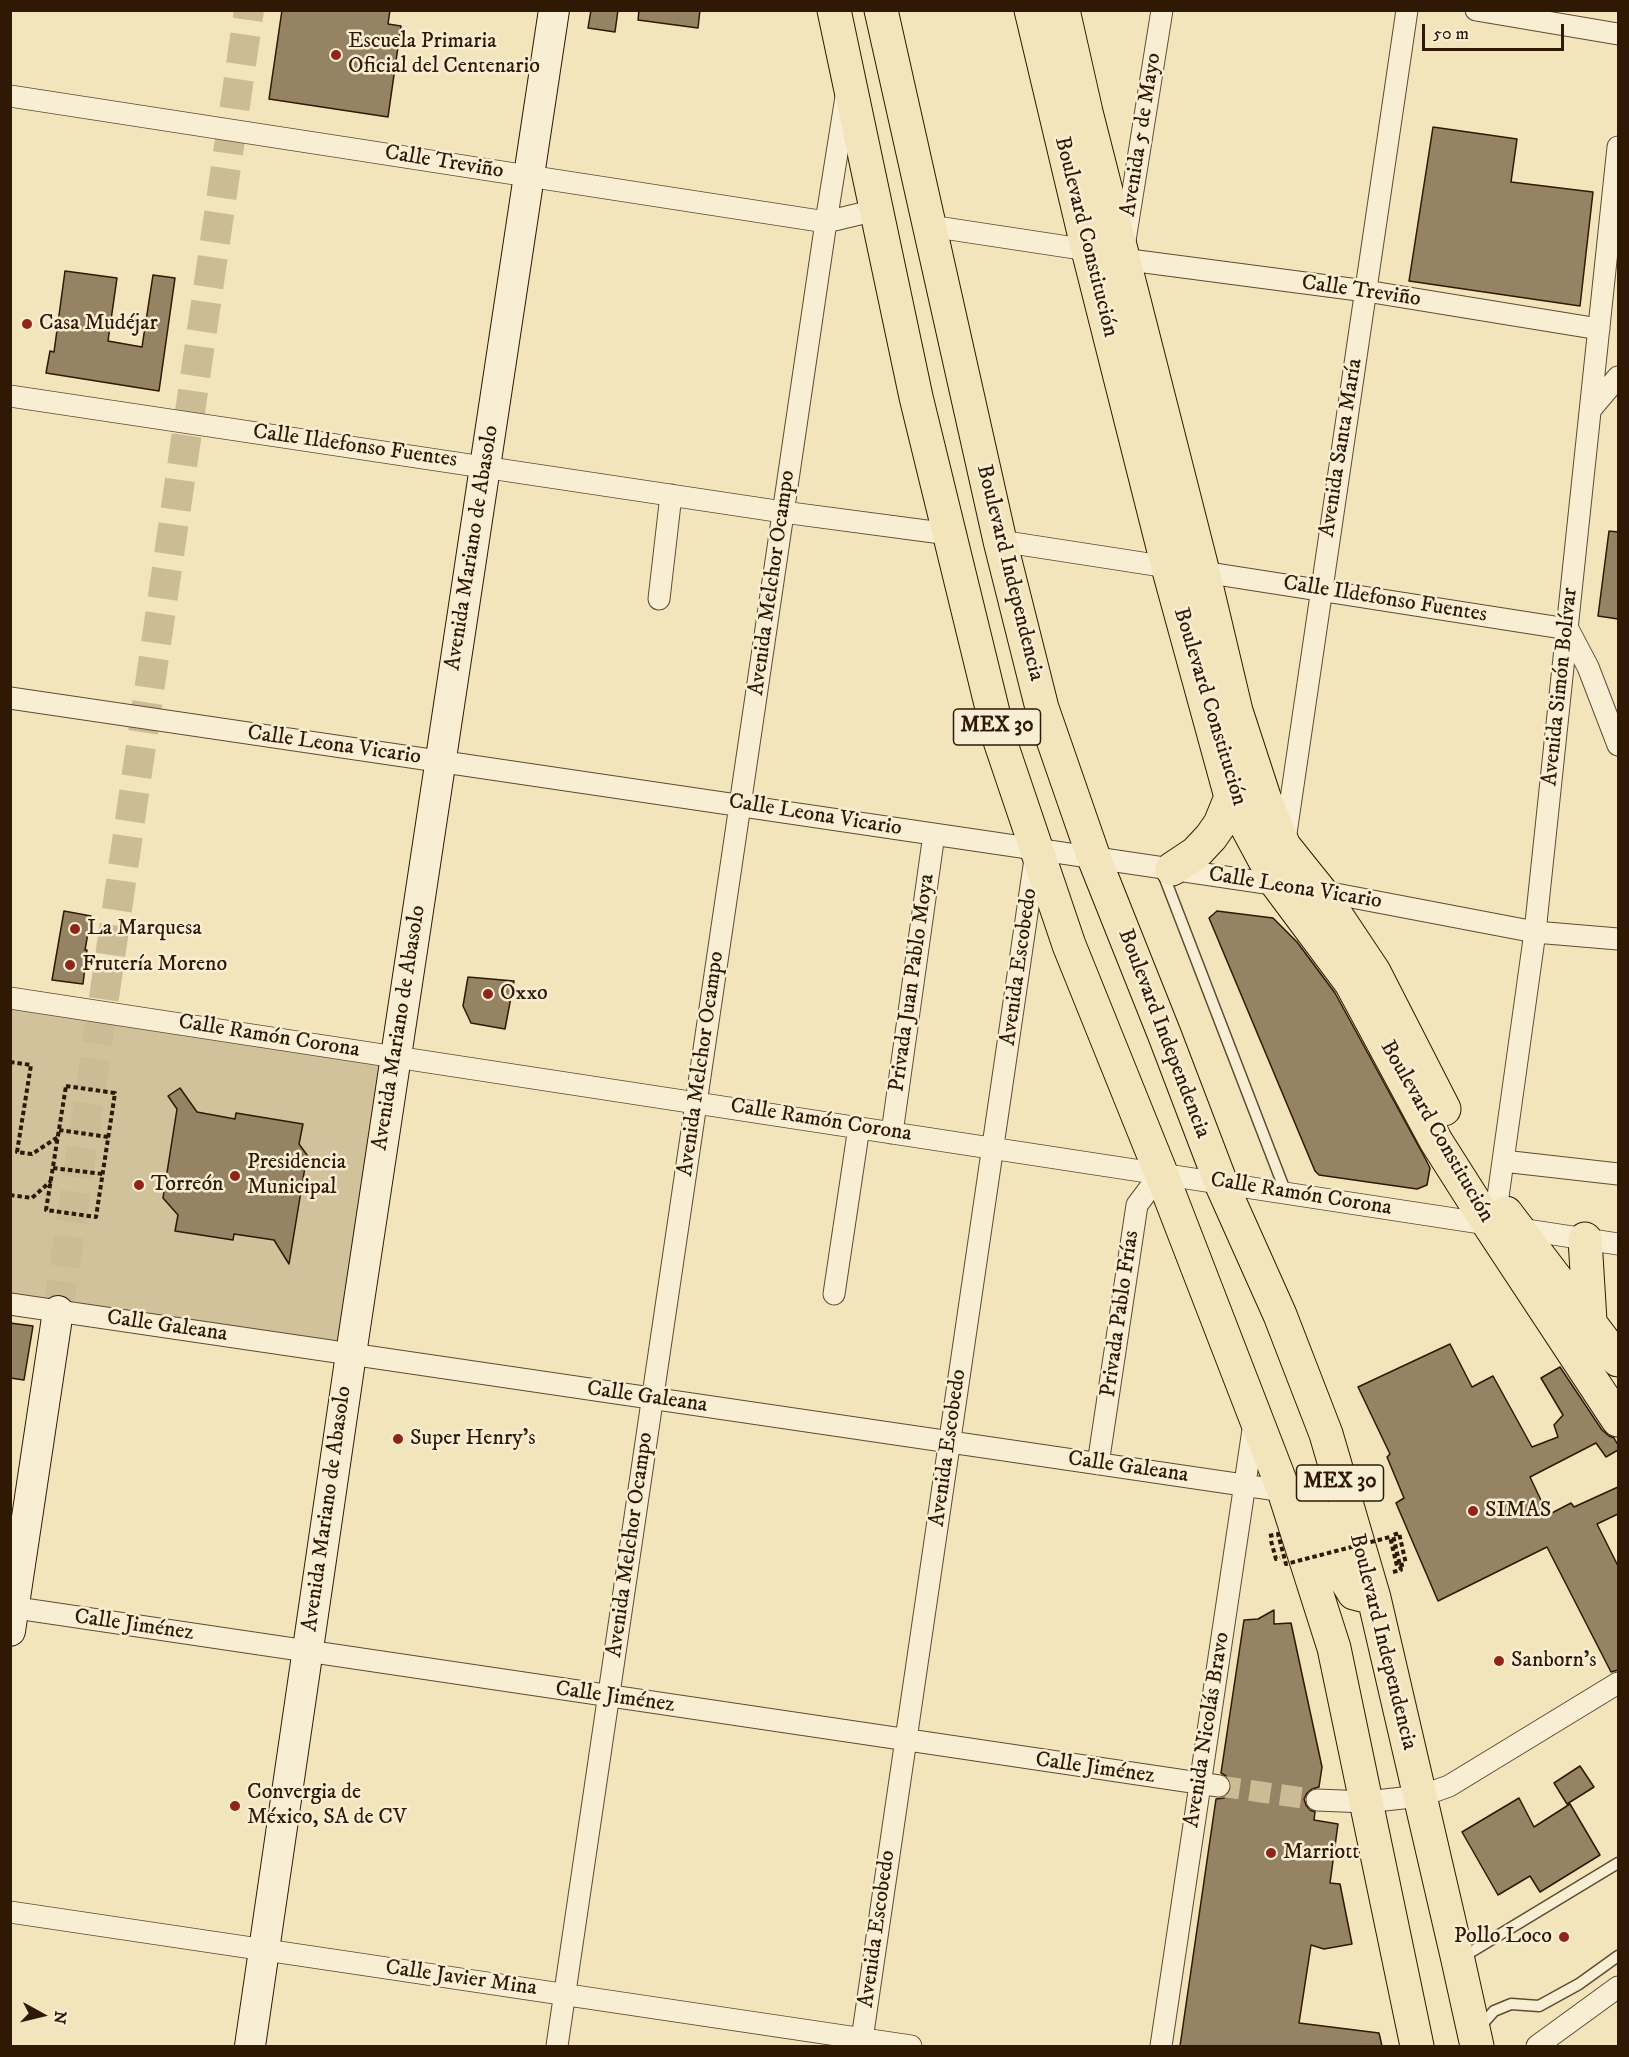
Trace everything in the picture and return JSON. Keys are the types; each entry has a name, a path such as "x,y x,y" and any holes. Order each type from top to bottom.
{"main road":[{"name":"MEX 30","path":"834,10 916,397 1000,741 1069,945 1256,1414 1284,1491 1334,1648 1417,2046"},
{"name":"Boulevard Independencia","path":"881,10 1000,542 1042,708 1094,858 1221,1183 1280,1316 1326,1434 1371,1588 1421,1796 1475,2040"},
{"name":"Boulevard Constitución","path":"1031,10 1088,250 1168,567 1231,797 1278,885 1351,983 1436,1141 1590,1321 1618,1360"},
{"name":"Boulevard Constitución","path":"1063,10 1122,259 1203,572 1236,711 1263,797 1284,846 1320,891 1374,972 1501,1218 1618,1420"},
{"path":"1166,868 1196,853 1211,837 1220,824 1231,797"},
{"path":"1585,1239 1590,1321"},
{"path":"1284,1491 1300,1498 1318,1515 1346,1580 1354,1593 1371,1588"}],"street":[{"name":"Avenida Mariano de Abasolo","path":"250,2046 351,1354 554,10"},
{"name":"Avenida 5 de Mayo","path":"1122,259 1162,10"},
{"name":"Avenida Santa María","path":"1278,885 1407,10"},
{"path":"1476,10 1618,34"},
{"name":"Avenida Melchor Ocampo","path":"556,2046 848,81"},
{"name":"Calle Treviño","path":"10,96 826,222 876,210"},
{"name":"Avenida Simón Bolívar","path":"1501,1218 1503,1161 1536,932 1618,147"},
{"path":"930,226 1088,250"},
{"name":"Calle Treviño","path":"1122,259 1366,291 1599,329"},
{"path":"1591,409 1618,377"},
{"name":"Calle Ildefonso Fuentes","path":"10,396 783,512 949,534"},
{"path":"659,598 671,495"},
{"path":"1000,542 1168,567"},
{"name":"Calle Ildefonso Fuentes","path":"1203,572 1568,629"},
{"path":"1568,629 1614,715 1618,745"},
{"name":"Calle Leona Vicario","path":"10,698 1320,891 1536,932 1618,939"},
{"name":"Privada Juan Pablo Moya","path":"892,1133 934,834"},
{"name":"Avenida Escobedo","path":"862,2043 1037,849"},
{"name":"Calle Ramón Corona","path":"10,998 1286,1193 1501,1218 1585,1239 1618,1244"},
{"path":"834,1293 860,1127"},
{"path":"1503,1161 1618,1174"},
{"name":"Privada Pablo Frías","path":"1098,1464 1137,1205 1161,1173"},
{"name":"Calle Galeana","path":"10,1304 1284,1491"},
{"path":"12,1615 58,1311"},
{"name":"Avenida Nicolás Bravo","path":"1161,2046 1210,1785 1245,1485 1256,1414"},
{"name":"Calle Jiménez","path":"12,1615 307,1652 1210,1785"},
{"path":"1317,1800 1366,1802 1421,1796 1449,1786 1618,1683"},
{"name":"Calle Javier Mina","path":"10,1912 564,1995 862,2043 911,2046"},
{"path":"1537,2046 1618,1987"}],"lane":[{"path":"1166,868 1286,1193"},
{"path":"1458,1960 1618,1863"},
{"path":"1475,2040 1494,2011 1511,2004 1539,2006 1579,1984 1618,1956"}],"path":[{"path":"10,1062 30,1065 17,1152 32,1154 58,1137"},
{"path":"66,1086 115,1093 96,1217 46,1210 58,1137 66,1086"},
{"path":"59,1130 108,1137"},
{"path":"53,1168 103,1174"},
{"path":"10,1195 32,1198 51,1181"},
{"path":"1269,1536 1278,1534 1286,1564 1390,1537 1397,1566 1406,1564 1399,1533 1393,1535 1401,1570 1371,1588"}],"shaded area":[{"path":"10,999 394,1057 351,1355 11,1306"}],"building":[{"name":"Escuela Primaria Oficial del Centenario","path":"282,10 390,10 388,24 401,26 388,117 269,99"},
{"path":"591,10 618,10 615,32 588,28"},
{"path":"639,10 700,10 698,28 638,20"},
{"path":"1433,127 1517,139 1511,182 1593,192 1580,306 1409,281"},
{"path":"65,271 117,278 108,341 142,347 153,275 175,278 159,391 46,373 50,351 54,352"},
{"path":"1609,531 1618,532 1618,619 1598,616"},
{"path":"64,911 91,916 85,950 87,950 83,984 52,980"},
{"path":"1217,911 1273,918 1297,942 1335,993 1425,1158 1430,1168 1427,1185 1417,1189 1319,1175 1315,1171 1209,918"},
{"name":"Oxxo","path":"468,977 514,981 505,1029 471,1023 463,1006"},
{"name":"Presidencia Municipal","path":"180,1088 197,1112 235,1119 236,1113 303,1124 299,1144 307,1155 289,1264 274,1240 234,1234 233,1240 175,1231 178,1215 163,1198 177,1109 168,1096"},
{"path":"10,1323 33,1326 24,1380 10,1378"},
{"name":"SIMAS","path":"1450,1344 1472,1387 1493,1376 1532,1447 1558,1437 1554,1425 1563,1415 1541,1378 1560,1367 1602,1430 1614,1438 1618,1445 1618,1450 1606,1457 1596,1443 1530,1477 1548,1515 1571,1503 1574,1507 1618,1487 1618,1514 1597,1524 1618,1566 1618,1670 1611,1672 1547,1547 1438,1601 1396,1503 1404,1498 1387,1457 1390,1454 1358,1387"},
{"name":"Marriott","path":"1274,1610 1274,1624 1291,1623 1322,1767 1319,1787 1307,1793 1304,1799 1310,1810 1315,1812 1314,1820 1338,1824 1330,1883 1340,1884 1352,1944 1324,1949 1311,1945 1299,2023 1379,2033 1382,2046 1180,2046 1216,1799 1224,1798 1231,1788 1231,1781 1221,1773 1244,1620 1258,1619"},
{"path":"1580,1766 1594,1787 1567,1804 1554,1783"},
{"path":"1519,1798 1534,1827 1570,1804 1600,1855 1540,1892 1530,1876 1498,1895 1462,1832"}],"tunnel":[{"path":"58,1311 249,10"},
{"path":"1219,1786 1317,1800"}],"place":[{"name":"Escuela Primaria Oficial del Centenario","path":"336,55"},
{"name":"Casa Mudéjar","path":"27,324"},
{"name":"La Marquesa","path":"75,929"},
{"name":"Frutería Moreno","path":"70,965"},
{"name":"Oxxo","path":"488,994"},
{"name":"Presidencia Municipal","path":"235,1176"},
{"name":"Torreón","path":"139,1185"},
{"name":"Super Henry's","path":"398,1439"},
{"name":"SIMAS","path":"1473,1511"},
{"name":"Sanborn's","path":"1499,1661"},
{"name":"Convergia de México, SA de CV","path":"235,1806"},
{"name":"Marriott","path":"1271,1853"},
{"name":"Pollo Loco","path":"1564,1937"}]}
